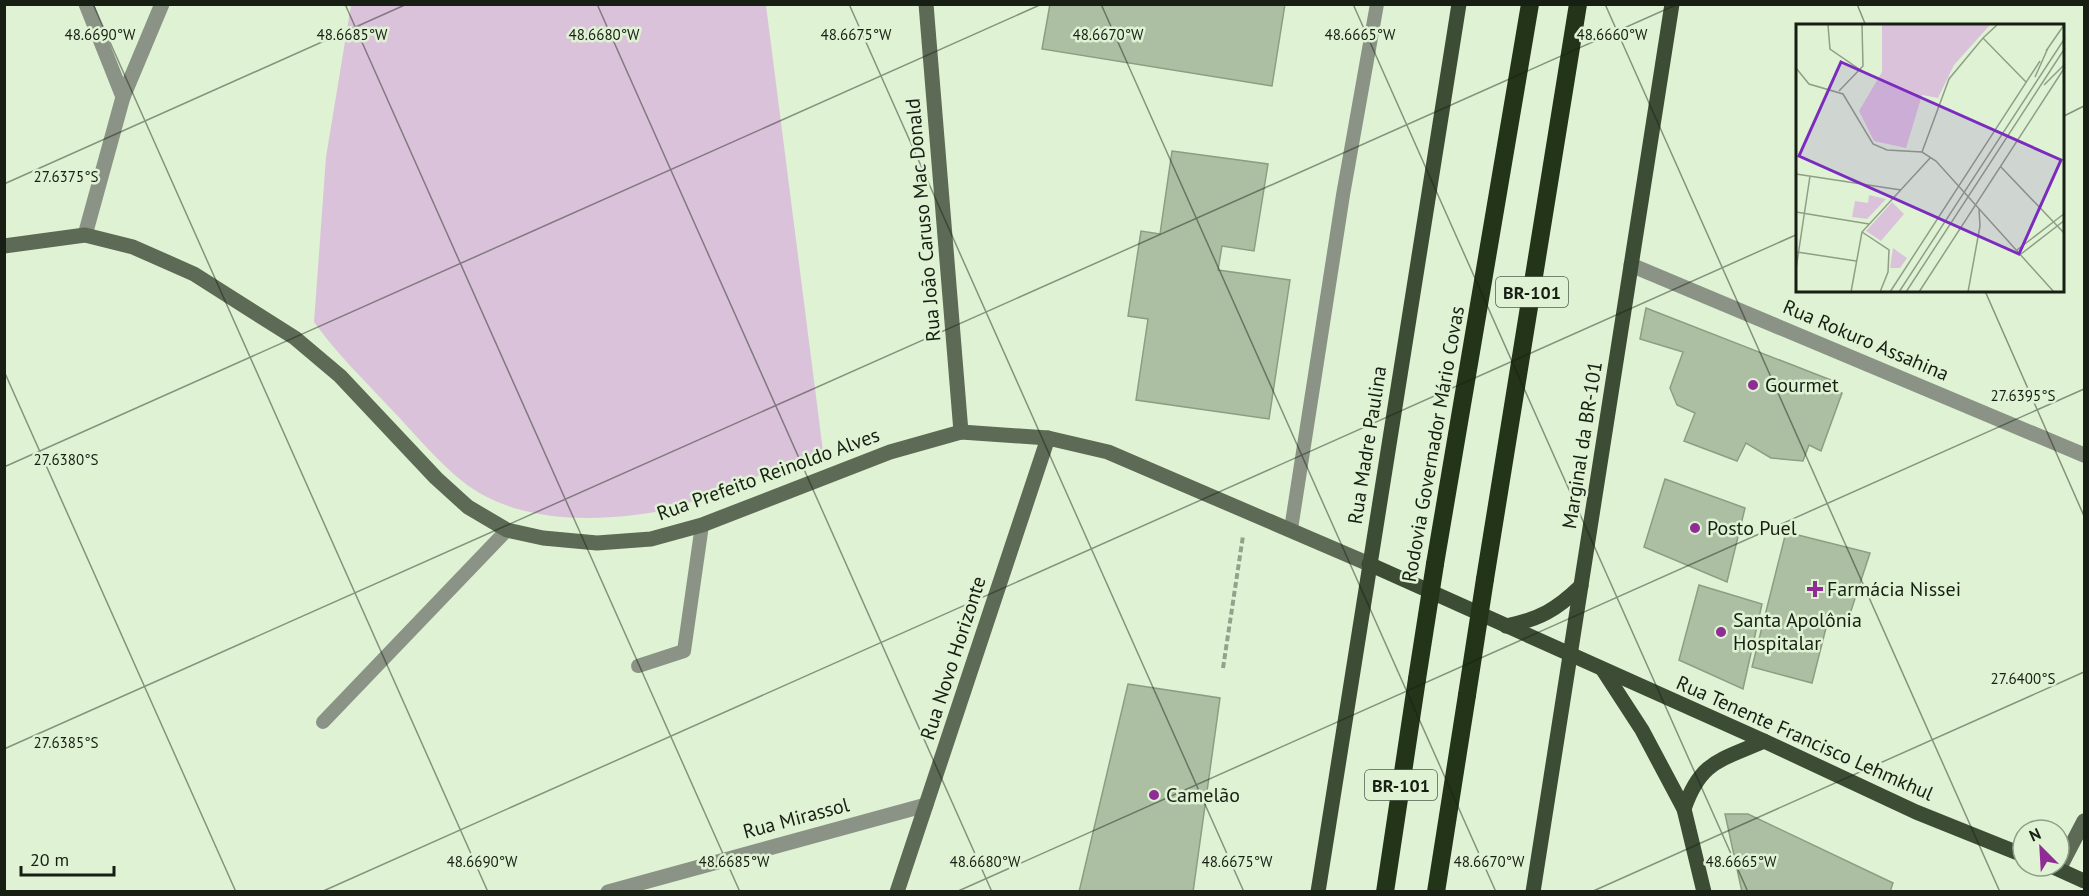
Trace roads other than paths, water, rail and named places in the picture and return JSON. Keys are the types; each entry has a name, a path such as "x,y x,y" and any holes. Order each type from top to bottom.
{"highway":[{"name":"Rodovia Governador Mário Covas","path":"1385,891 1435,564 1530,4"},
{"name":"BR-101","path":"1436,891 1578,4"}],"main road":[{"name":"Rua João Caruso Mac Donald","path":"926,4 961,432"},
{"name":"Rua Madre Paulina","path":"1318,891 1459,4"},
{"name":"Marginal da BR-101","path":"1533,891 1672,4"},
{"name":"Rua Prefeito Reinoldo Alves","path":"4,246 85,235 133,247 194,274 286,332 340,376 436,478 468,507 507,530 543,538 597,543 644,540 702,525 890,452 961,432 1048,438 1108,452 1369,564"},
{"name":"Rua Novo Horizonte","path":"897,891 1048,438"},
{"name":"Rua Tenente Francisco Lehmkhul","path":"1369,564 1764,741 1916,812 2011,850"},
{"path":"1506,626 1534,620 1560,606 1581,586"},
{"path":"1603,670 1642,730 1684,809 1704,891"},
{"path":"1684,809 1692,786 1704,770 1764,741"},
{"path":"2071,843 2085,821"},
{"path":"2071,875 2085,881"}],"street":[{"path":"86,4 123,97"},
{"path":"85,235 123,97 162,4"},
{"name":"Rua Rokuro Assahina","path":"1631,265 2085,455"},
{"name":"Rua Mirassol","path":"608,891 926,805"}],"lane":[{"path":"1290,529 1343,195 1377,4"},
{"path":"638,666 684,651 702,525"},
{"path":"322,722 507,530"}],"place":[{"name":"Gourmet","path":"1753,385"},
{"name":"Posto Puel","path":"1695,528"},
{"name":"Farmácia Nissei","path":"1815,589"},
{"name":"Santa Apolônia Hospitalar","path":"1721,632"},
{"name":"Camelão","path":"1154,795"}]}
